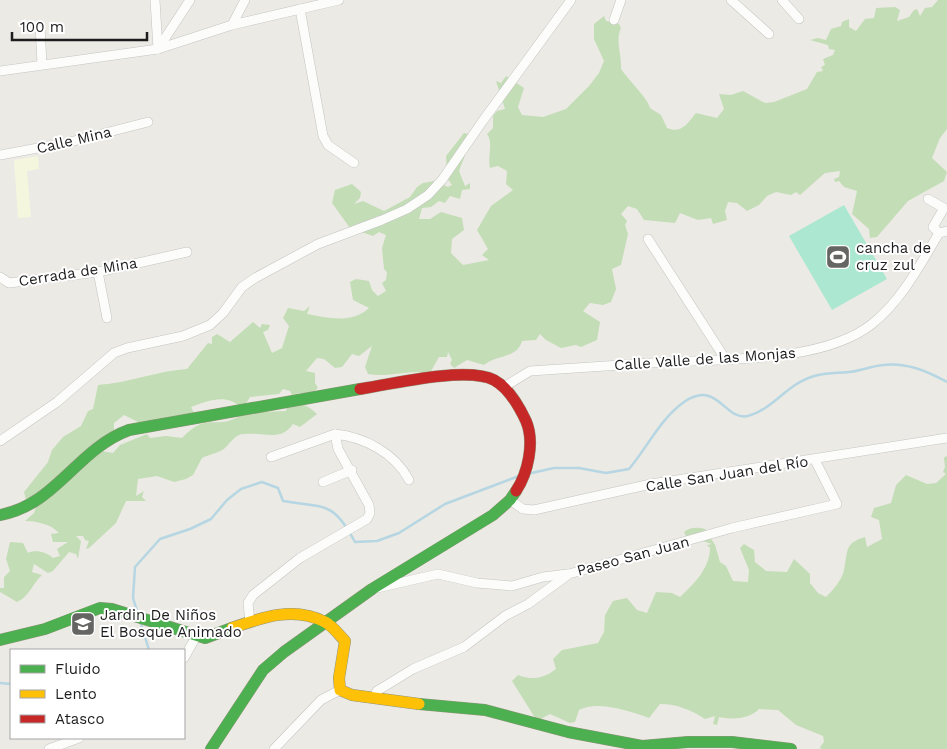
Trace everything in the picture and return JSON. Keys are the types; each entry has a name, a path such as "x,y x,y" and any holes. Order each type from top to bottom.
{"street":[{"path":"155,0 158,49"},
{"path":"158,49 190,0"},
{"path":"232,25 244,0"},
{"path":"0,71 158,49 232,25 339,0"},
{"path":"0,441 57,402 114,353 127,348 183,336 210,325 223,313 242,287 254,278 318,244 407,209 428,195 442,180 571,0"},
{"path":"614,20 621,0"},
{"path":"732,0 769,34"},
{"path":"782,0 799,19"},
{"path":"300,9 323,136 328,145 354,163"},
{"path":"40,26 42,64"},
{"name":"Calle Mina","path":"0,155 70,142 148,122"},
{"path":"928,199 944,208 933,227 943,232"},
{"name":"Calle Valle de las Monjas","path":"504,387 530,371 726,360 800,352 856,334 872,324 899,298 943,232"},
{"path":"648,239 726,360"},
{"name":"Cerrada de Mina","path":"0,278 10,283 98,272 187,252"},
{"path":"98,272 107,318"},
{"path":"0,515 14,514 30,507 94,448 116,434 142,426 433,377 473,376 492,379 504,387 520,407 528,425 531,442 523,481 510,500 478,524 372,589 284,652 263,670 211,749"},
{"path":"250,622 248,603 253,595 300,558 367,519 371,508 352,470 338,449 334,434"},
{"path":"271,457 334,434 348,435 393,458 402,466 409,480"},
{"name":"Calle San Juan del Río","path":"510,500 524,509 534,510 650,484 815,460 947,438"},
{"name":"Paseo San Juan","path":"374,698 377,691 413,669 475,641 505,616 528,604 569,574 732,528 837,504 815,460"},
{"path":"323,482 352,470"},
{"path":"372,589 438,574 477,584 512,586 543,577 569,574"},
{"path":"0,640 45,630 100,608 112,609 205,638 250,622 287,613 301,613 327,623 345,641 346,649 337,680 340,690"},
{"path":"185,656 197,635"},
{"path":"340,690 352,695 412,704 457,706 485,710 568,732 642,746 721,742 791,749"},
{"path":"274,749 321,700 340,690"},
{"path":"49,749 76,739"}],"shaded area":[{"path":"38,156 39,169 27,171 31,217 18,218 14,160"}],"green space":[{"path":"938,0 947,0 947,129 940,138 932,158 947,172 944,181 908,201 877,237 870,238 869,229 852,214 857,191 844,187 839,181 835,182 834,179 839,177 840,171 825,173 800,195 796,192 791,195 776,192 767,196 759,205 747,211 737,203 728,202 725,211 727,220 713,224 711,218 698,220 680,213 675,223 644,220 637,209 628,206 621,214 627,221 625,225 628,234 621,265 612,269 616,289 611,302 603,305 590,303 583,311 600,322 597,340 581,347 576,345 561,348 546,340 540,334 536,340 522,341 516,351 484,365 467,360 454,368 450,364 452,360 448,352 447,357 439,357 430,373 414,372 385,375 368,374 365,367 372,346 359,356 352,354 342,367 335,368 324,359 317,358 306,371 315,373 315,383 318,388 304,400 301,393 292,395 290,391 283,389 279,394 250,397 245,405 240,407 229,400 217,399 191,407 194,413 152,429 124,415 114,423 114,433 95,450 113,453 120,445 147,434 150,438 166,436 182,438 198,425 230,421 238,417 239,413 286,411 287,407 299,404 307,406 317,414 300,427 293,424 288,430 277,435 241,434 224,449 202,458 193,475 186,479 174,482 157,476 138,479 136,496 144,491 142,497 146,501 126,501 116,523 89,548 86,549 89,541 85,540 83,536 76,536 81,541 78,559 76,554 69,552 53,571 48,573 34,564 32,572 42,575 25,597 17,602 0,592 0,588 4,588 4,577 10,571 6,559 10,542 23,543 28,553 34,551 41,552 53,558 60,556 57,549 68,542 53,542 51,534 59,533 52,527 25,521 34,513 39,499 26,500 24,492 48,462 52,450 63,437 81,426 88,411 93,409 98,385 187,369 208,343 212,344 212,337 217,334 230,342 253,322 260,328 262,324 270,325 268,330 263,332 272,353 282,348 289,326 283,318 288,308 304,311 310,306 307,314 331,318 347,318 362,313 369,308 353,300 350,282 356,279 369,281 372,290 378,296 386,291 382,283 386,280 387,272 384,269 382,248 386,235 379,232 373,236 350,228 332,203 335,190 352,184 361,192 360,198 354,204 363,201 384,211 410,197 417,187 423,183 434,181 448,187 452,185 447,178 446,156 464,133 469,134 469,145 459,171 465,186 470,183 470,189 462,190 460,199 450,196 445,203 439,201 431,207 422,208 419,219 430,219 441,212 462,218 464,230 452,239 451,253 463,265 489,260 482,255 488,249 477,230 491,206 513,190 506,184 507,171 498,166 490,168 489,164 490,142 487,134 493,128 493,116 497,111 505,109 496,81 501,83 506,76 524,88 518,107 522,115 543,117 566,109 589,86 599,73 604,61 594,39 594,24 604,16 606,21 619,24 621,28 619,43 621,69 649,104 650,108 661,115 667,128 676,130 683,127 696,113 717,118 724,109 719,94 731,95 743,91 765,103 774,102 807,89 817,72 823,71 821,67 825,65 823,59 833,55 835,50 829,49 828,45 810,40 818,38 826,40 831,29 841,26 842,22 849,19 849,27 856,31 865,19 874,18 876,8 895,7 900,10 897,21 909,17 917,9 920,16 925,8 932,7"},
{"name":"cancha de cruz zul","path":"844,205 887,279 832,310 789,236"},
{"path":"946,456 947,749 821,749 820,747 824,742 823,736 796,725 778,710 759,709 750,715 740,718 719,717 717,725 713,724 715,716 705,719 689,710 672,705 660,704 649,718 633,712 595,706 579,710 575,722 570,723 550,714 537,721 512,681 518,675 538,678 547,675 556,669 553,659 562,650 598,643 604,632 605,615 613,601 627,598 637,610 647,613 656,592 672,593 680,597 696,581 704,569 710,548 707,545 712,544 696,539 688,540 684,532 691,528 705,529 715,545 720,562 726,566 733,581 748,582 749,570 740,548 744,544 754,550 755,562 766,571 787,572 794,559 810,574 810,583 818,593 826,597 841,577 850,545 858,539 865,537 867,547 882,539 879,520 871,517 874,508 891,503 896,485 906,475 927,484 936,483 946,474 943,472 945,467 944,458"}],"waterway":[{"path":"527,474 554,468 579,468 606,473 629,469 675,409 696,396 705,395 713,398 733,413 740,416 748,416 767,407 795,385 822,374 892,364 924,371 947,382"},
{"path":"138,614 133,598 135,567 160,539 190,529 211,519 227,500 241,489 262,482 278,488 283,501 319,506 334,513 341,519 355,542 377,541 399,533 445,504 519,476"},
{"path":"140,621 149,649"},
{"path":"0,683 10,684"}],"traffic: fast":[{"path":"0,515 19,509 36,500 52,489 95,450 129,430 360,389"},
{"path":"211,749 263,670 284,652 372,589 493,515 510,500 516,491"},
{"path":"0,640 45,629 100,608 112,609 205,638 232,628"},
{"path":"419,704 485,710 568,732 642,746 688,742 732,742 791,749"}],"traffic: slow":[{"path":"232,628 278,615 290,614 313,617 328,624 345,641 339,678 340,690 352,695 419,704"}],"traffic: jam":[{"path":"360,389 448,375 482,376 499,383 517,404 529,429 529,457 524,475 516,491"}],"place":[{"name":"cancha de cruz zul","path":"838,257"},
{"name":"Jardin De Niños El Bosque Animado","path":"83,624"}]}
